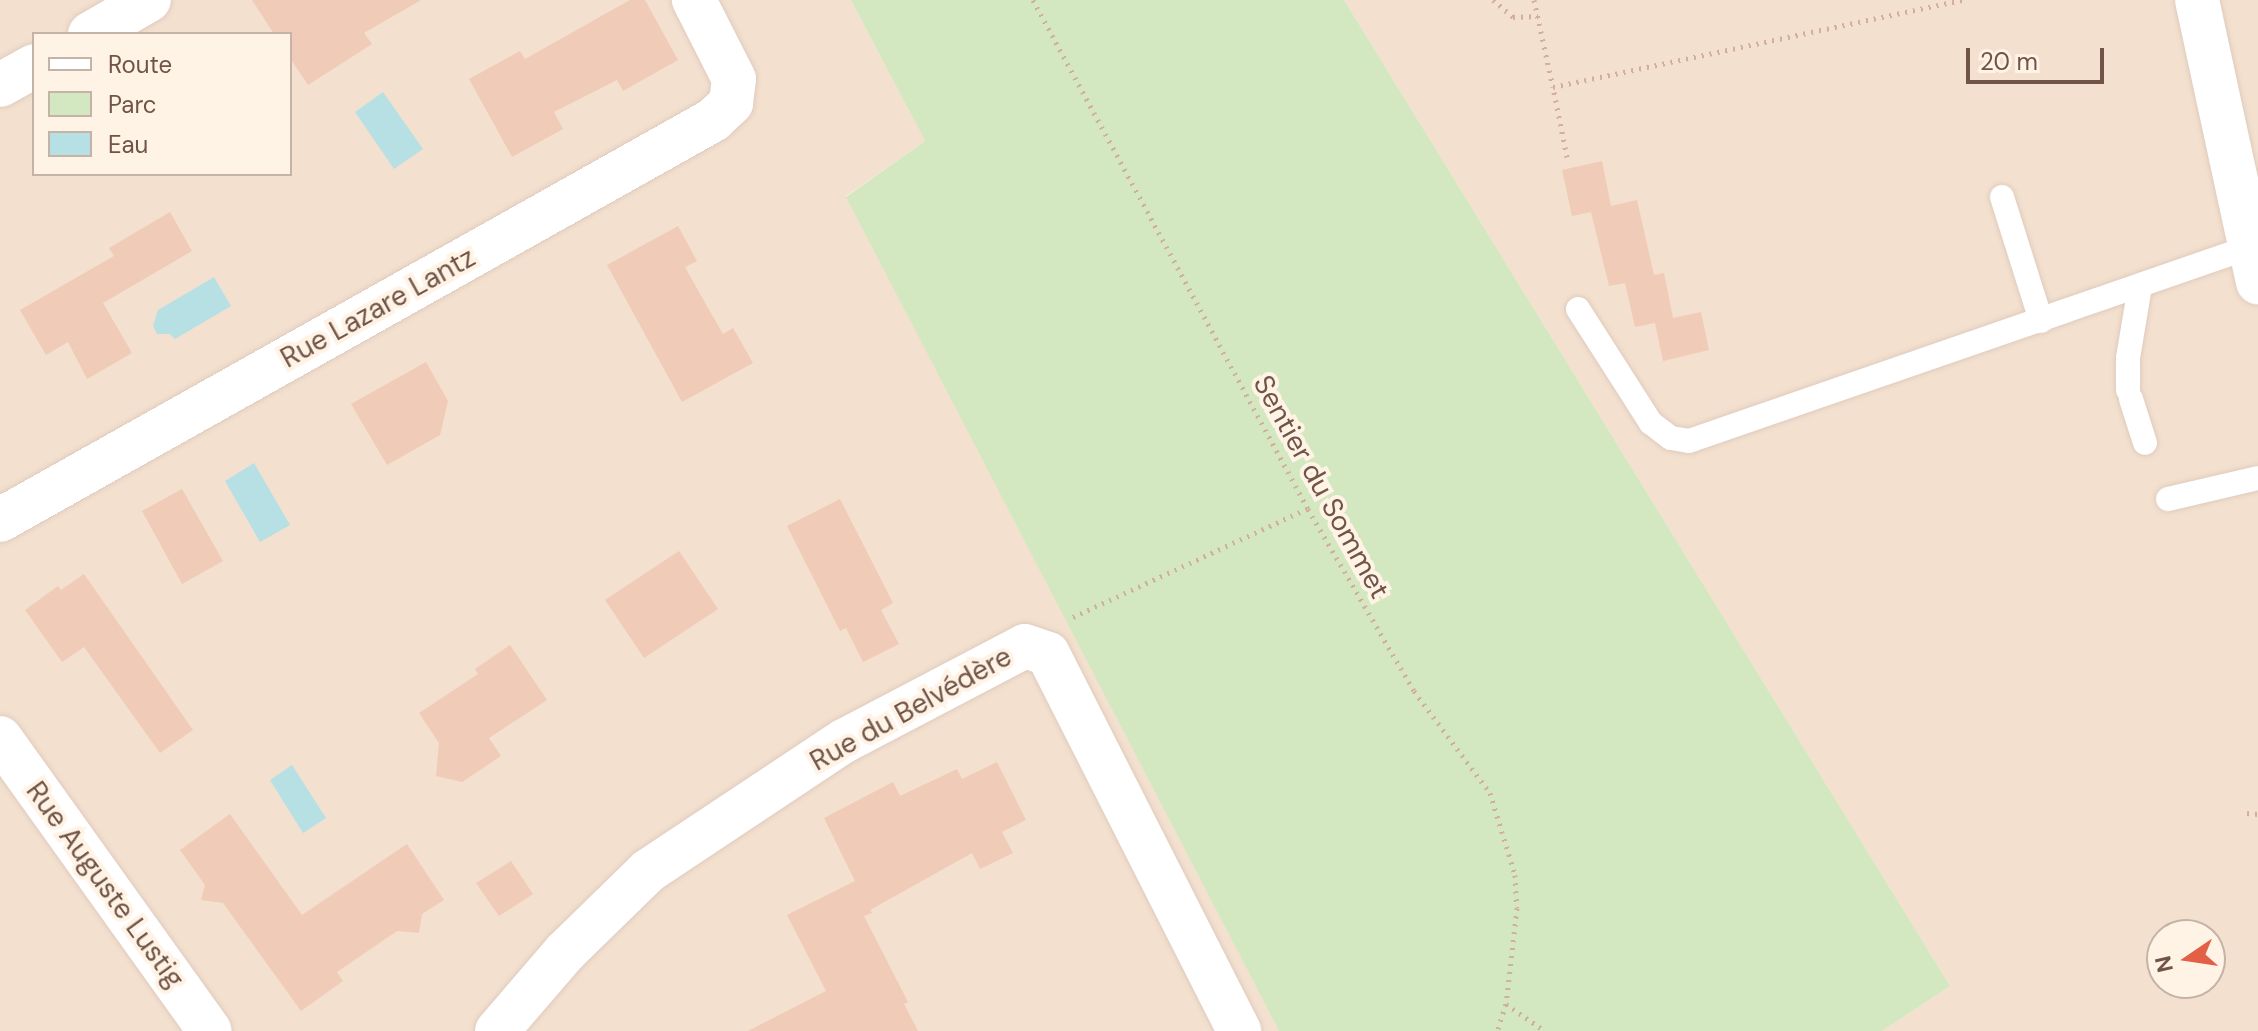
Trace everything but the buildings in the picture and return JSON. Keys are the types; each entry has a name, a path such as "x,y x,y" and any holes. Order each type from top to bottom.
{"street":[{"path":"93,32 149,0"},
{"name":"Rue Lazare Lantz","path":"0,520 713,120 731,103 734,79 694,0"},
{"path":"2197,0 2254,265"},
{"path":"0,85 32,67"},
{"name":"Rue du Belvédère","path":"497,1031 565,952 648,871 844,741 1025,646 1048,654 1239,1031"},
{"name":"Rue Auguste Lustig","path":"0,738 210,1031"}],"lane":[{"path":"2002,197 2041,321"},
{"path":"1578,309 1651,423 1671,438 1689,441 2140,286 2254,265"},
{"path":"2140,286 2128,358 2130,395 2145,443"},
{"path":"2168,499 2258,478"}],"path":[{"name":"Sentier du Sommet","path":"1033,0 1308,509 1414,691 1490,793 1515,875 1517,908 1506,1004 1497,1031"},
{"path":"1493,0 1513,17 1538,16"},
{"path":"1534,0 1567,157"},
{"path":"1553,87 1964,0"},
{"path":"1025,646 1058,624 1308,509"},
{"path":"2247,813 2258,814"},
{"path":"1506,1004 1545,1031"}],"shaded area":[{"path":"0,0 851,0 925,141 846,196 1279,1031 0,1031"},
{"path":"1344,0 2258,0 2258,1031 1882,1031 1950,986"}],"green space":[{"path":"851,0 1344,0 1950,986 1882,1031 1279,1031 846,197 925,141"}],"water":[{"path":"383,92 423,149 394,169 355,112"},
{"path":"214,277 231,306 175,339 170,334 157,334 153,326 158,310"},
{"path":"254,463 290,525 260,542 225,481"},
{"path":"292,765 326,818 303,833 270,780"}]}
